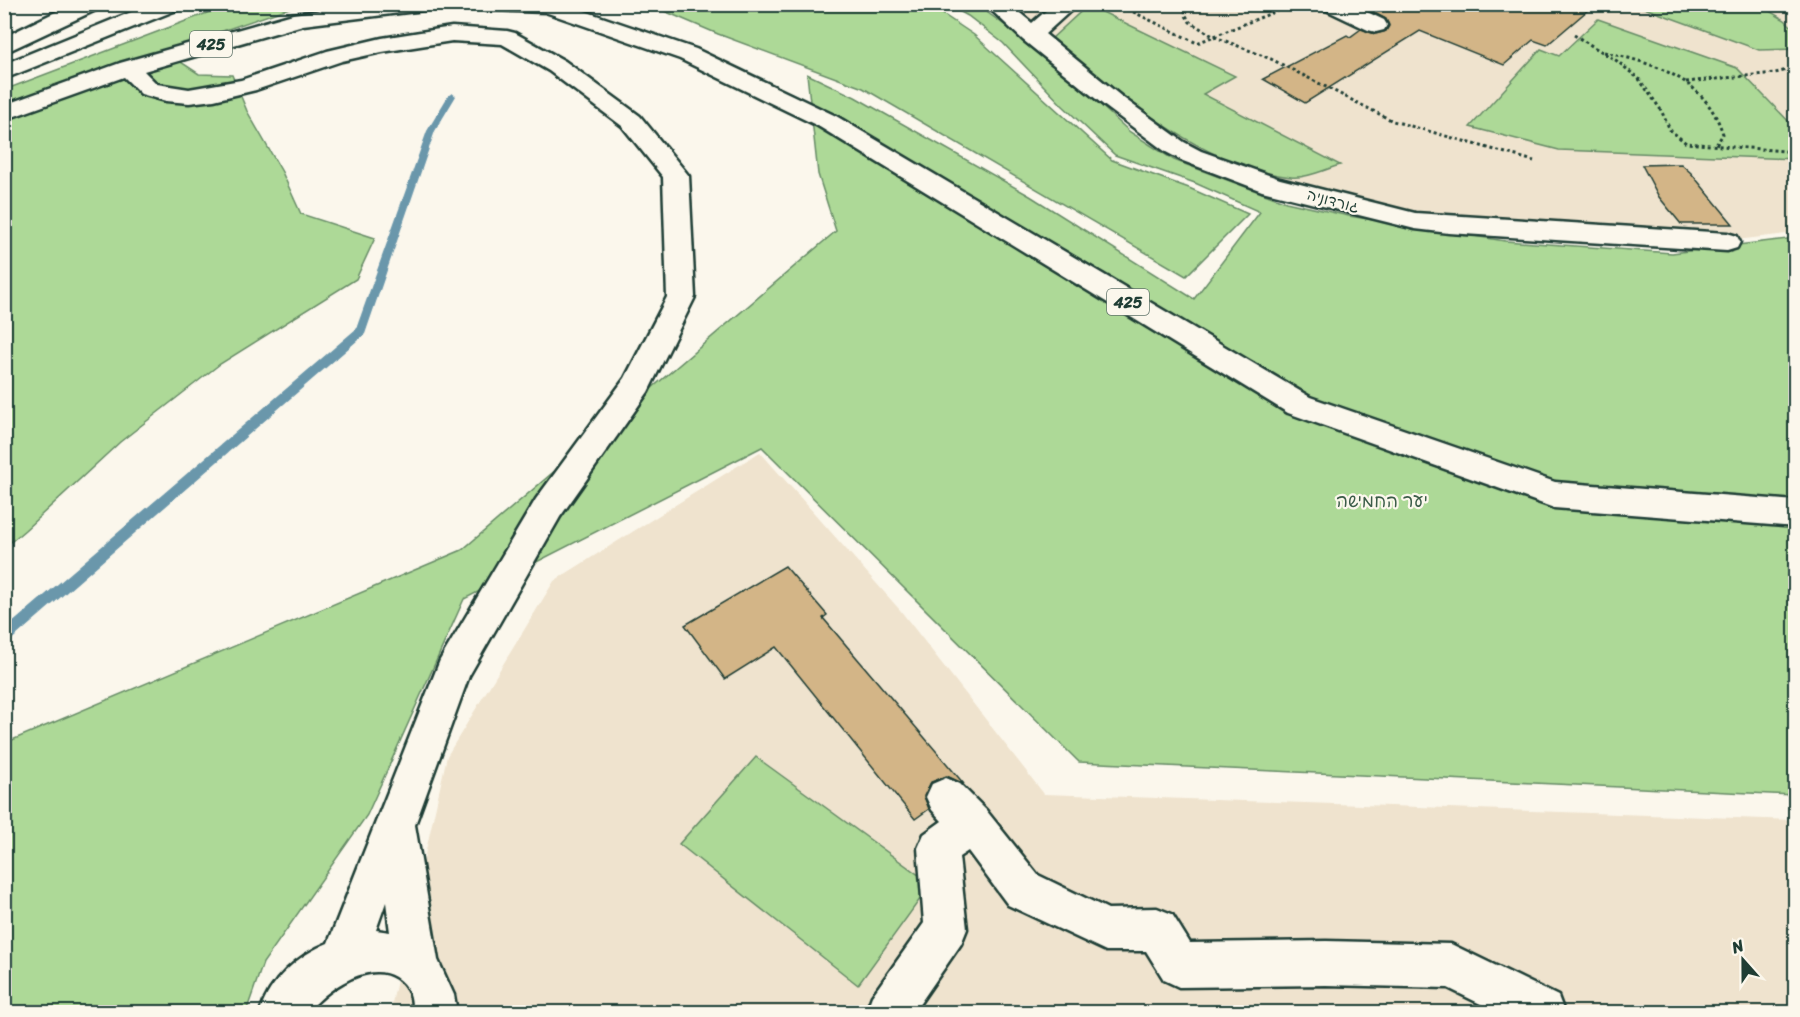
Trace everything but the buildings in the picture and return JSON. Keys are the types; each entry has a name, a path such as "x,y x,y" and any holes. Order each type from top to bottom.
{"main road":[{"path":"4,46 90,4"},
{"path":"4,72 171,4"},
{"name":"425","path":"4,113 128,68 301,19 424,4"},
{"name":"425","path":"490,4 547,6 688,54 827,121 1299,405 1554,495 1796,514"},
{"name":"גורדוניה","path":"994,4 1114,102 1175,147 1213,165 1271,185 1355,207 1449,225 1727,242"},
{"path":"1031,35 1068,4"},
{"path":"1332,4 1376,25"},
{"path":"128,68 148,89 166,94 189,96 248,85 335,56 382,45 452,34 507,38 557,66 631,121 676,176 681,297 637,384 548,508 453,671 344,957"},
{"path":"888,1012 946,929 938,848 959,810 1023,890 1106,930 1157,929 1179,965 1326,963 1451,966 1542,1012"},
{"path":"394,824 417,965 430,985 436,1012"},
{"path":"282,1012 305,982 324,967 344,957 371,951 396,954 417,965"}],"path":[{"path":"1117,4 1197,43 1294,4"},
{"path":"1186,4 1185,14 1190,22 1213,36 1271,59 1393,121 1534,161"},
{"path":"1574,35 1617,61 1639,79 1661,110 1670,130 1686,143 1796,152"},
{"path":"1600,51 1643,60 1697,90 1720,120 1723,134 1716,145"},
{"path":"1685,82 1775,73 1796,68"}],"shaded area":[{"path":"985,5 1795,5 1795,233 1669,248 1487,234 1291,199 1172,150 1109,106"},
{"path":"760,452 900,610 1044,794 1795,820 1795,1012 390,1012 447,756 554,581"}],"green space":[{"path":"228,5 298,5 164,51 199,74 232,75 247,111 282,172 301,214 375,238 356,279 220,364 120,442 5,547 4,90"},
{"path":"650,5 929,5 974,35 1112,160 1189,188 1248,214 1186,276 863,88 718,34"},
{"name":"יער החמישה","path":"948,5 977,5 1042,52 1130,132 1174,160 1286,202 1349,216 1505,241 1672,253 1795,238 1795,795 1079,762 762,447 464,599 367,815 263,963 246,1012 5,1012 5,743 462,550 836,231 818,174 807,74 855,97 1030,196 1194,299 1260,212 1195,183 1115,155 1062,105 1003,43 968,16"},
{"path":"1088,5 1235,76 1203,94 1340,165 1297,177 1257,170 1225,159 1163,124 1133,104 1050,40"},
{"path":"1636,5 1759,5 1785,20 1795,30 1795,49 1759,50"},
{"path":"1598,19 1737,68 1795,128 1795,159 1559,150 1470,127 1541,49 1559,56"},
{"path":"756,757 931,884 858,985 679,844"}],"waterway":[{"path":"4,638 361,331 431,131 452,96"}]}
